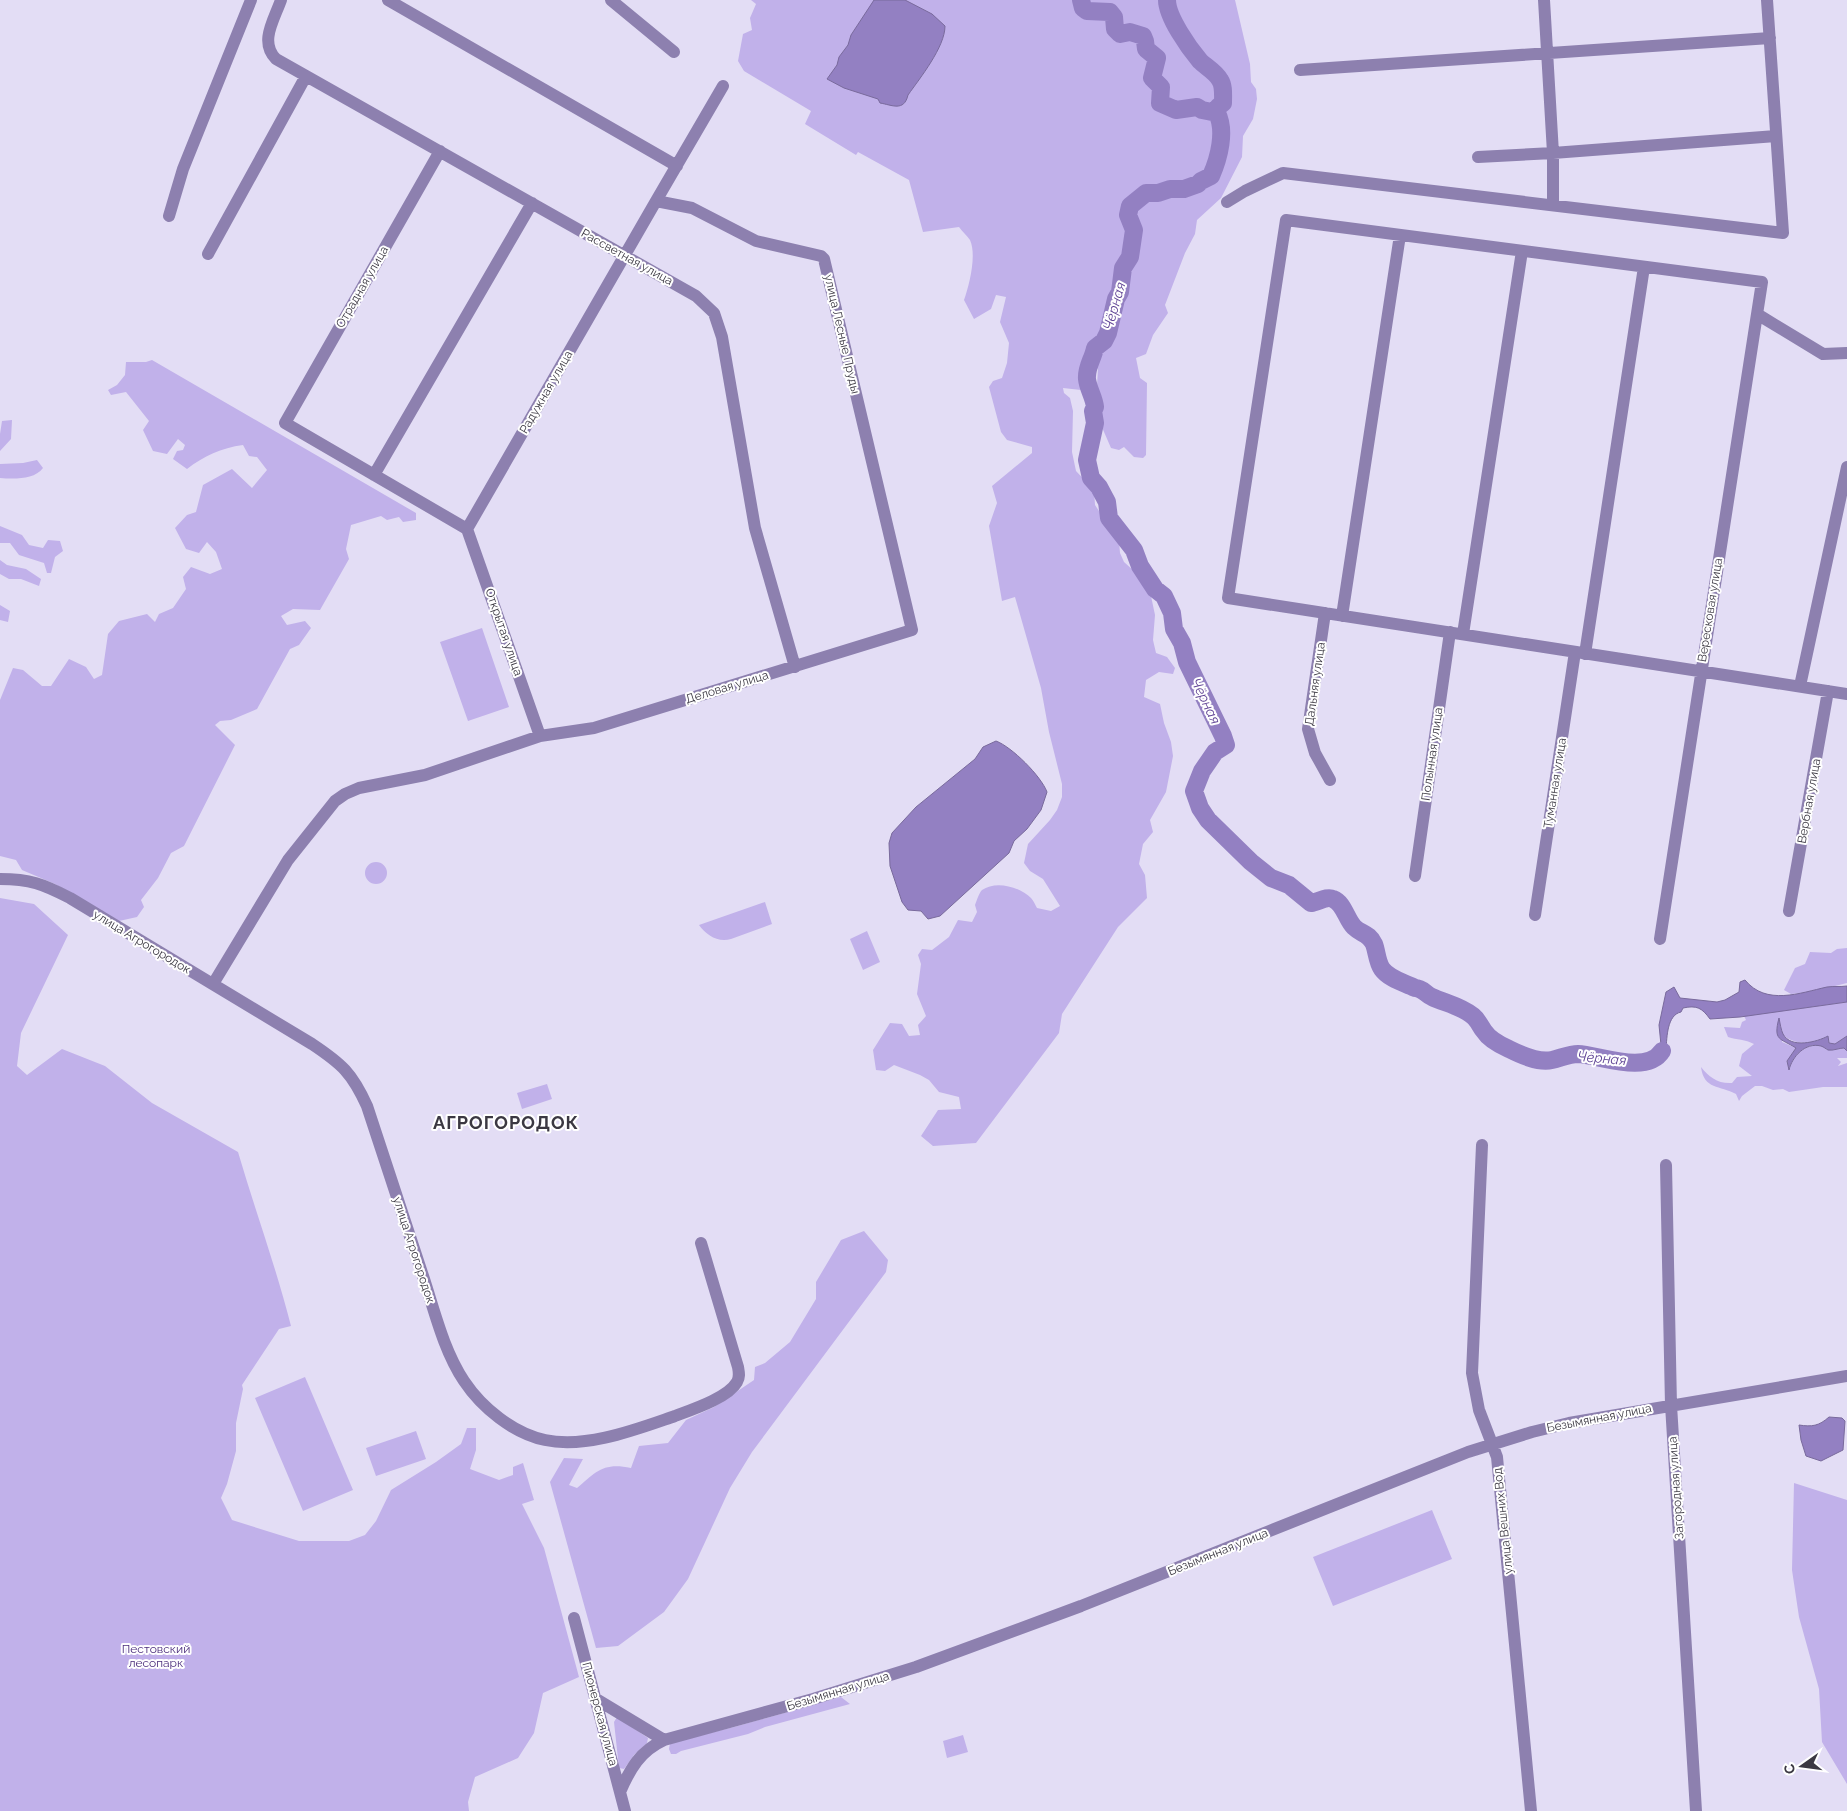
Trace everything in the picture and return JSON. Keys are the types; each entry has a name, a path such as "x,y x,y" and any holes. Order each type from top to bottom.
{"street":[{"path":"169,216 183,169 251,0"},
{"name":"Рассветная улица","path":"281,0 268,34 267,45 269,52 276,59 696,296 714,313 719,325 755,528 795,666"},
{"path":"388,0 677,166"},
{"path":"611,0 674,52"},
{"path":"1544,0 1553,153 1553,205"},
{"path":"1227,202 1283,172 1783,233 1767,0"},
{"path":"1300,70 1770,38"},
{"path":"208,254 306,76"},
{"path":"656,201 723,86"},
{"path":"1478,157 1776,136"},
{"name":"Отрадная улица","path":"374,475 285,423 440,151"},
{"name":"Радужная улица","path":"467,529 656,201"},
{"name":"улица Лесные Пруды","path":"656,201 692,208 756,241 821,256 824,259 912,630"},
{"path":"467,529 374,475 532,203"},
{"path":"1644,267 1286,220 1228,598 1847,694"},
{"path":"1342,616 1400,235"},
{"path":"1463,634 1522,251"},
{"name":"Вересковая улица","path":"1644,267 1762,282 1660,938"},
{"name":"Туманная улица","path":"1535,915 1644,267"},
{"path":"1757,314 1823,354 1847,353"},
{"path":"1800,686 1847,467"},
{"name":"Открытая улица","path":"467,529 540,736"},
{"name":"Дальняя улица","path":"1324,613 1308,729 1315,753 1330,780"},
{"name":"Деловая улица","path":"213,984 288,860 336,801 346,794 359,788 425,775 540,736 594,728 912,630"},
{"name":"Полынная улица","path":"1415,876 1450,632"},
{"name":"Вербная улица","path":"1790,911 1828,690"},
{"name":"улица Агрогородок","path":"0,879 20,879 42,884 70,898 333,1058 346,1069 367,1106 442,1334 456,1367 478,1398 500,1418 531,1436 567,1442 602,1438 694,1409 729,1391 736,1384 740,1376 738,1367 700,1243"},
{"name":"улица Вешних Вод","path":"1482,1145 1472,1373 1479,1410 1497,1456 1531,1811"},
{"name":"Загородная улица","path":"1666,1165 1671,1405 1696,1811"},
{"name":"Безымянная улица","path":"620,1792 630,1769 637,1759 647,1750 664,1740 803,1702 916,1667 1089,1602 1491,1444 1569,1423 1847,1376"},
{"name":"Пионерская улица","path":"574,1618 625,1811"},
{"path":"596,1699 664,1740"}],"green space":[{"path":"751,0 1235,0 1250,64 1251,82 1256,89 1257,99 1253,119 1243,136 1242,157 1221,198 1197,220 1195,234 1185,253 1165,305 1168,313 1153,335 1146,354 1136,358 1140,378 1147,383 1146,455 1143,458 1134,457 1124,447 1119,450 1111,448 1101,425 1098,411 1098,369 1090,360 1083,361 1081,374 1084,386 1081,390 1063,388 1064,393 1070,398 1073,411 1072,452 1076,471 1094,490 1095,505 1119,541 1120,553 1124,562 1143,579 1151,596 1155,615 1153,640 1156,653 1167,657 1175,668 1173,674 1159,672 1146,680 1144,697 1160,704 1173,756 1166,792 1150,820 1153,832 1143,844 1139,864 1145,875 1147,898 1118,927 1062,1014 1059,1033 976,1143 933,1146 921,1136 938,1110 961,1109 959,1097 939,1092 929,1080 894,1065 885,1071 876,1070 873,1050 890,1023 902,1024 909,1036 920,1035 918,1025 926,1016 917,994 921,964 918,955 922,949 932,950 949,937 958,920 972,922 977,912 975,905 982,890 994,885 1008,886 1026,894 1032,899 1037,908 1051,911 1060,906 1043,879 1030,871 1024,863 1028,844 1057,810 1062,797 1062,784 1049,732 1041,688 1015,597 1002,601 989,526 997,503 992,486 1032,453 1032,447 1007,440 1001,432 989,387 993,381 1002,378 1007,363 1009,343 1000,322 1006,297 996,295 991,309 974,319 964,300 972,270 972,246 970,240 959,227 923,232 909,180 858,152 856,155 805,124 811,111 744,71 738,61 743,34 752,30 750,18 756,4"},
{"path":"152,360 416,513 416,520 403,522 399,517 387,520 381,516 351,525 346,549 349,559 320,610 293,609 281,616 287,625 305,621 311,628 299,645 290,649 257,709 231,720 220,721 215,725 235,745 184,846 171,853 158,878 141,900 144,907 137,917 119,921 55,884 22,870 16,860 0,856 0,700 13,668 23,670 42,686 51,686 69,659 86,667 94,679 102,675 108,634 119,621 147,614 155,622 159,614 173,608 186,589 183,577 191,567 210,574 222,569 216,552 207,542 199,553 186,549 175,528 187,515 196,512 203,485 232,469 252,488 267,470 257,457 249,456 243,445 213,453 187,469 173,459 177,451 183,450 185,445 178,439 167,454 153,451 143,430 149,421 126,392 111,395 108,390 117,385 125,375 126,362 146,362"},
{"path":"12,420 11,439 0,451 2,421"},
{"path":"37,460 43,468 34,475 29,477 0,478 0,464"},
{"path":"0,526 22,535 29,545 43,548 48,540 60,541 63,551 55,557 51,573 47,573 44,563 19,555 10,543 0,543"},
{"path":"0,560 7,565 26,569 41,579 39,586 21,579 9,579 0,574"},
{"path":"0,605 10,611 8,622 0,620"},
{"path":"482,628 509,707 468,721 440,642"},
{"path":"376,862 384,865 387,873 384,881 376,884 368,881 365,873 368,865"},
{"name":"Пестовский лесопарк","path":"0,898 34,904 68,935 21,1033 17,1066 27,1075 62,1049 105,1066 152,1103 238,1152 291,1326 279,1329 242,1385 243,1389 236,1423 236,1451 221,1498 232,1520 299,1541 349,1541 365,1535 376,1521 391,1490 461,1444 467,1428 476,1428 476,1450 470,1469 499,1480 513,1475 513,1467 523,1463 534,1500 522,1504 544,1548 579,1677 543,1693 534,1733 518,1758 475,1777 468,1802 469,1811 0,1811"},
{"path":"765,902 772,924 731,939 717,939 705,932 699,925"},
{"path":"867,931 880,962 863,970 850,939"},
{"path":"1847,948 1847,983 1811,992 1791,994 1784,990 1795,968 1805,964 1810,952 1831,953 1837,949"},
{"path":"1847,1002 1847,1036 1835,1044 1829,1043 1828,1036 1817,1041 1805,1043 1788,1039 1783,1035 1782,1042 1796,1048 1787,1061 1789,1069 1793,1059 1801,1051 1811,1046 1822,1046 1831,1050 1845,1048 1847,1058 1837,1058 1841,1062 1838,1066 1847,1063 1847,1087 1823,1087 1789,1092 1783,1089 1773,1090 1762,1086 1755,1086 1742,1096 1739,1101 1736,1094 1714,1086 1705,1080 1701,1067 1714,1079 1727,1083 1732,1083 1737,1077 1752,1076 1739,1066 1742,1054 1754,1044 1728,1037 1724,1027 1740,1028 1742,1022 1746,1020 1744,1016"},
{"path":"547,1084 552,1099 522,1109 517,1093"},
{"path":"864,1231 888,1260 886,1272 752,1452 730,1488 688,1579 664,1612 618,1646 596,1648 550,1482 564,1458 583,1459 569,1485 577,1488 595,1473 607,1467 621,1466 631,1468 639,1446 668,1443 686,1420 714,1407 754,1380 755,1367 765,1363 790,1342 816,1299 816,1282 841,1240"},
{"path":"305,1377 353,1490 303,1511 255,1398"},
{"path":"416,1431 426,1459 376,1476 366,1448"},
{"path":"1794,1483 1847,1500 1847,1784 1822,1742 1819,1689 1799,1617 1792,1570"},
{"path":"1432,1510 1452,1559 1333,1606 1313,1557"},
{"path":"841,1697 850,1704 765,1727 748,1734 681,1751 676,1754 671,1754 669,1749 670,1743"},
{"path":"617,1717 648,1738 647,1743 634,1755 624,1769 619,1768 614,1722"},
{"path":"963,1735 968,1752 947,1758 943,1741"}],"shaded area":[{"path":"874,0 905,0 932,14 945,26 941,43 936,53 901,106 880,103 878,99 844,88 827,79 848,45 851,35"},
{"path":"996,741 1018,756 1044,785 1047,792 1041,810 1027,829 1014,841 1009,853 940,916 928,919 921,911 908,910 902,902 890,866 889,843 892,833 916,807 975,759 983,747"},
{"path":"1745,980 1753,988 1763,993 1784,996 1827,987 1847,986 1847,1002 1740,1017 1710,1019 1699,1008 1683,1008 1670,1022 1667,1052 1656,1060 1642,1062 1658,1051 1661,1045 1659,1025 1666,992 1674,987 1680,998 1717,1002 1739,992 1740,982"},
{"path":"1779,1018 1783,1034 1787,1039 1804,1043 1828,1036 1829,1043 1835,1044 1847,1036 1847,1051 1844,1048 1828,1050 1821,1046 1810,1046 1796,1056 1789,1070 1787,1061 1796,1048 1779,1038 1777,1025"},
{"path":"1829,1417 1842,1418 1845,1421 1843,1450 1821,1461 1806,1456 1799,1425 1815,1425"}],"waterway":[{"name":"Чёрная","path":"1081,0 1083,8 1087,11 1110,12 1114,17 1115,29 1120,34 1130,32 1143,36 1146,49 1157,58 1152,78 1161,87 1160,103 1176,110 1197,107 1217,113 1220,120 1219,153 1211,176 1198,184 1184,189 1146,193 1130,206 1128,215 1134,230 1130,257 1123,268 1120,292 1116,299 1108,333 1104,341 1095,348 1087,375 1095,407 1093,411 1095,423 1087,460 1091,478 1099,487 1107,502 1109,518 1134,550 1140,566 1155,589 1164,596 1172,613 1174,629 1182,643 1187,662 1226,745 1215,752 1202,771 1194,791 1200,808 1208,820 1251,862 1271,878 1289,885 1311,903 1328,898 1337,901 1354,927 1372,940 1380,966 1385,972 1393,978 1458,1007 1473,1016 1489,1037 1502,1046 1530,1058 1547,1061 1578,1054 1634,1063 1645,1062 1655,1058 1662,1051"},
{"path":"1167,0 1171,15 1185,40 1200,61 1216,74 1221,82 1223,103 1218,107 1217,113"}],"district":[{"name":"АГРОГОРОДОК","path":"506,1123"}]}
